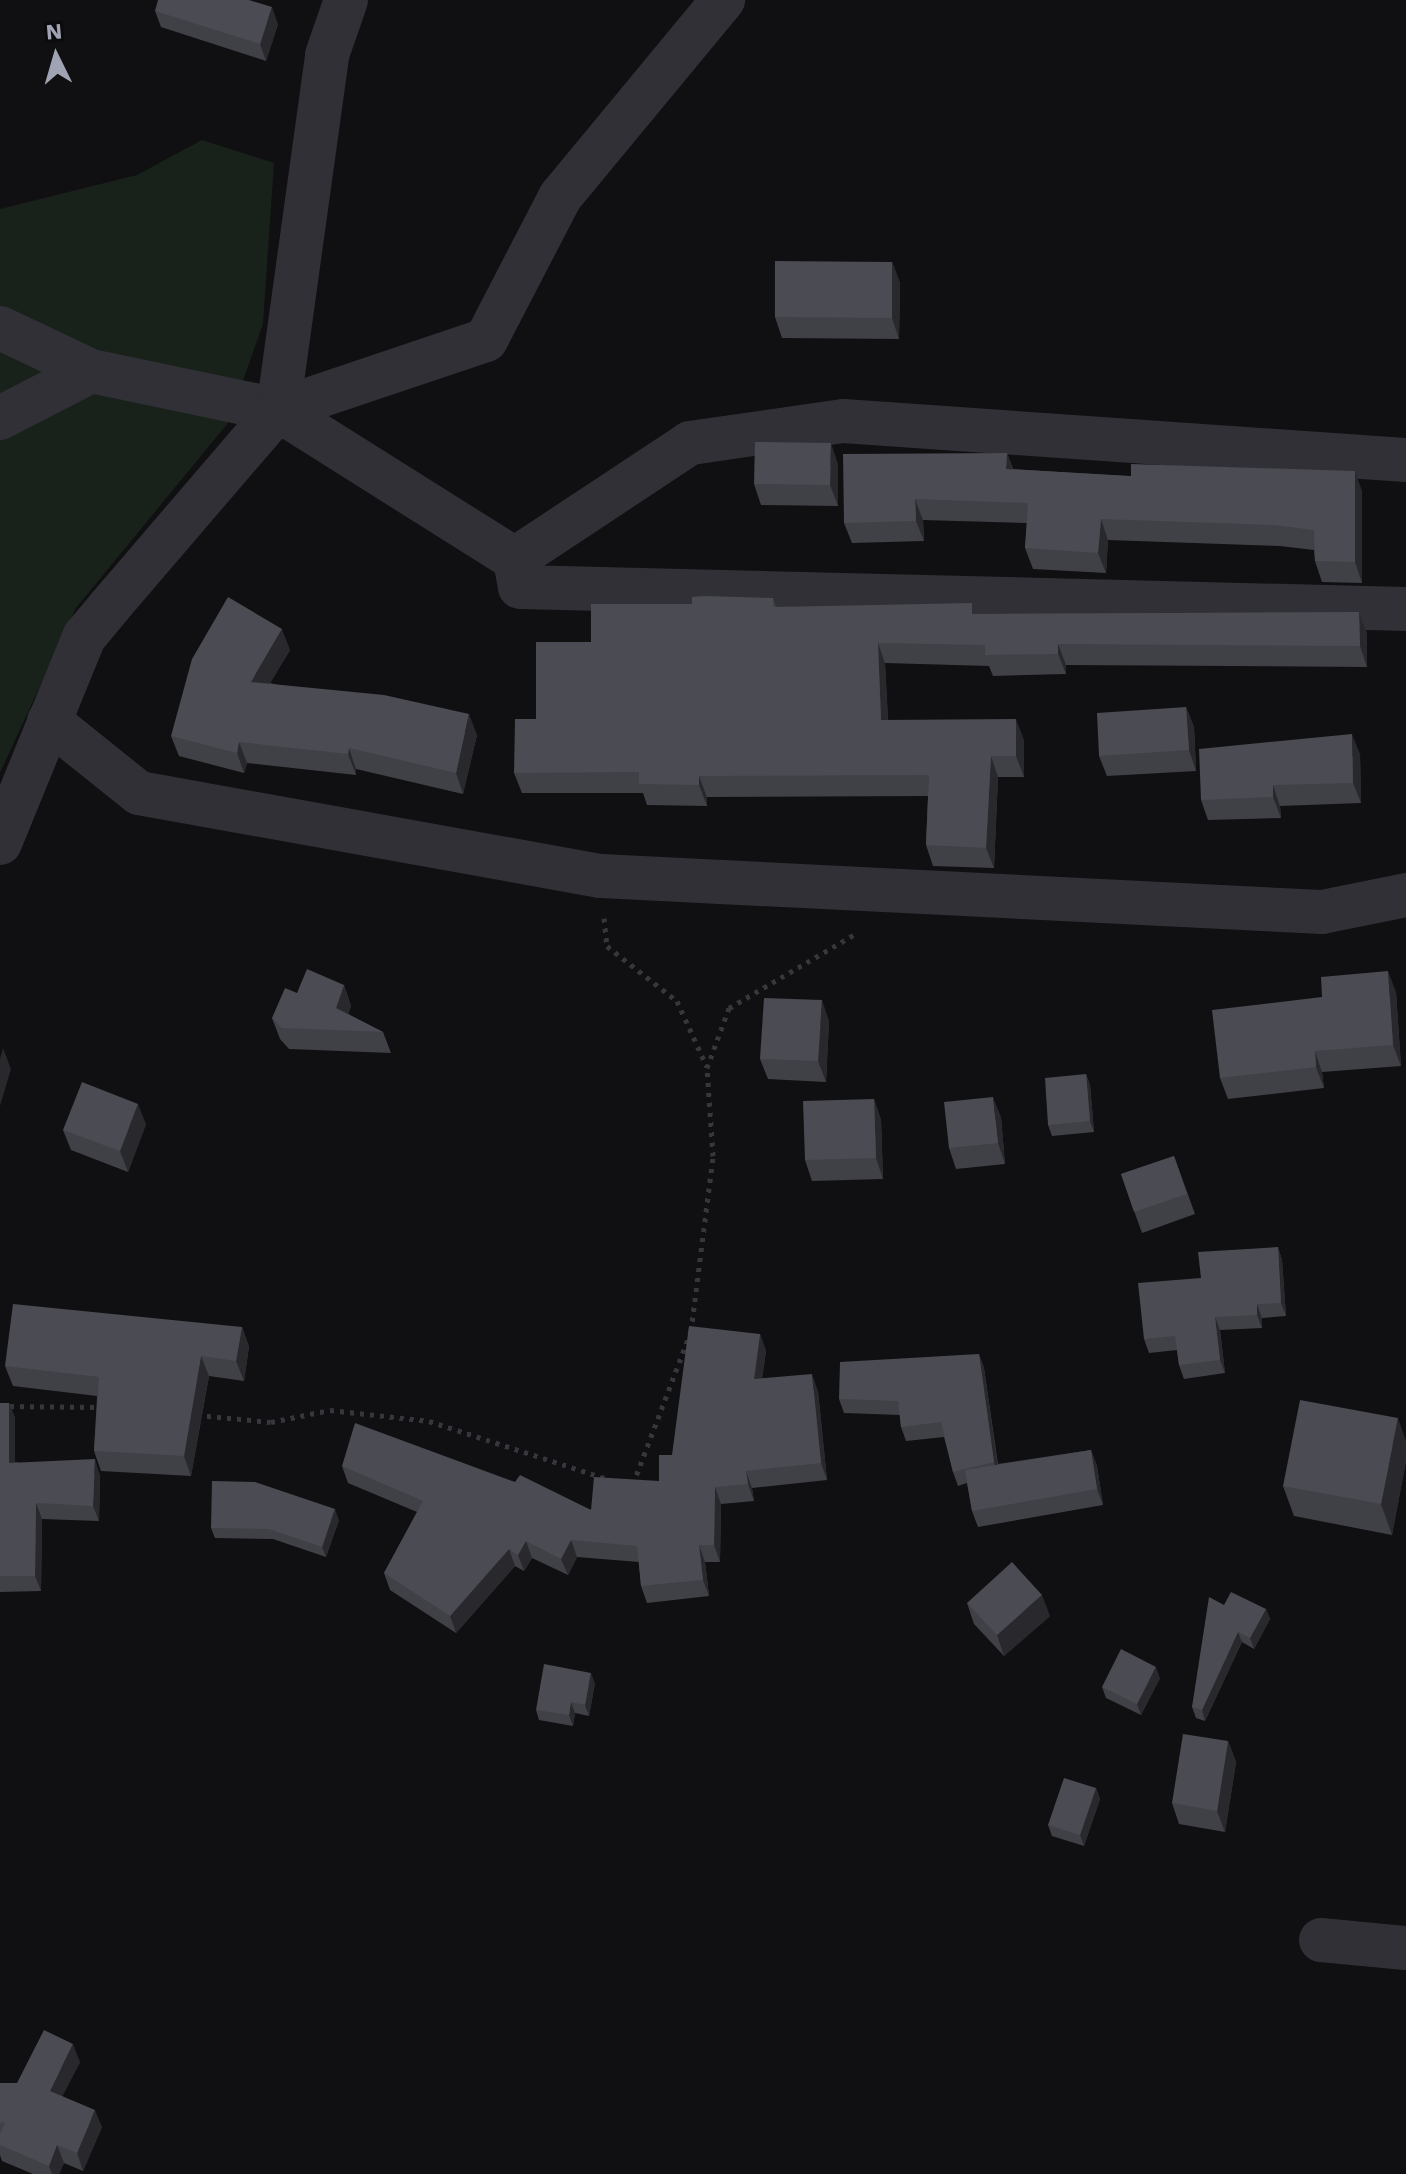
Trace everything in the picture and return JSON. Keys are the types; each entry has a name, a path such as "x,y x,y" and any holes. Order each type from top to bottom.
{"street":[{"path":"278,410 327,55 346,0"},
{"path":"0,843 84,637 278,410 486,340 560,197 723,0"},
{"path":"0,328 91,371 278,410 515,559 520,587 1406,609"},
{"path":"0,418 91,371"},
{"path":"515,559 690,443 843,421 1406,460"},
{"path":"49,721 139,793 601,876 1322,912 1406,895"},
{"path":"1321,1940 1406,1948"}],"path":[{"path":"193,1414 271,1422 330,1410 429,1421 632,1488 691,1331 713,1156 707,1068 677,1001 607,946 601,876"},
{"path":"707,1068 729,1008 860,930"},
{"path":"0,1406 115,1407"}],"shaded area":[{"path":"202,140 274,163 263,324 228,423 76,608 0,773 0,209 137,175"}],"building":[{"path":"158,0 249,0 272,7 260,44 155,11"},
{"path":"775,261 892,262 892,318 775,317"},
{"path":"755,442 831,443 830,485 754,484"},
{"path":"1007,453 1006,469 1131,476 1131,464 1355,471 1355,562 1315,561 1314,530 1273,525 1101,519 1098,553 1025,548 1028,503 915,499 916,521 844,523 843,454"},
{"path":"228,597 282,629 251,682 384,695 469,714 456,773 349,748 348,754 239,742 237,753 171,736 192,659"},
{"path":"692,597 773,598 773,607 972,603 972,614 1359,612 1360,646 1058,644 1058,654 985,655 985,645 878,643 881,720 1016,719 1016,756 991,756 986,848 926,845 929,775 699,776 699,785 639,784 639,772 514,773 515,719 536,719 536,642 591,642 591,604 692,604"},
{"path":"1186,707 1189,750 1099,756 1097,713"},
{"path":"1352,734 1353,783 1273,785 1273,797 1201,800 1199,749"},
{"path":"307,969 344,985 336,1008 383,1032 282,1028 272,1018 285,988 297,993"},
{"path":"1388,971 1393,1045 1315,1051 1316,1067 1220,1078 1212,1010 1322,997 1321,977"},
{"path":"764,998 822,1000 818,1061 760,1059"},
{"path":"1086,1074 1090,1121 1048,1125 1045,1078"},
{"path":"82,1082 138,1104 120,1151 63,1130"},
{"path":"993,1097 998,1143 949,1148 944,1102"},
{"path":"874,1099 876,1158 805,1160 803,1101"},
{"path":"1174,1156 1187,1194 1134,1212 1121,1174"},
{"path":"1278,1247 1281,1303 1257,1304 1257,1315 1215,1317 1220,1360 1179,1365 1175,1336 1144,1339 1138,1283 1201,1278 1198,1252"},
{"path":"13,1304 242,1327 236,1361 201,1356 184,1456 94,1451 99,1377 5,1366"},
{"path":"689,1326 760,1334 754,1379 812,1374 821,1463 746,1471 748,1484 715,1487 714,1545 699,1545 703,1580 641,1586 637,1546 571,1540 561,1559 526,1541 518,1555 509,1549 450,1616 384,1573 423,1501 342,1466 355,1423 515,1482 520,1475 591,1510 594,1477 659,1481 659,1455 672,1455"},
{"path":"979,1354 994,1462 953,1472 941,1422 901,1427 898,1401 839,1399 840,1362"},
{"path":"1300,1400 1398,1418 1381,1504 1283,1486"},
{"path":"0,1403 9,1403 9,1463 95,1459 93,1506 36,1503 35,1576 0,1576"},
{"path":"1091,1450 1097,1489 972,1511 965,1470"},
{"path":"212,1481 255,1482 335,1509 322,1547 269,1529 211,1528"},
{"path":"1012,1562 1042,1595 997,1635 967,1603"},
{"path":"1231,1592 1266,1609 1250,1638 1238,1632 1202,1710 1192,1707 1209,1597 1224,1605"},
{"path":"1121,1649 1156,1667 1137,1704 1102,1687"},
{"path":"544,1664 591,1673 585,1705 571,1702 569,1715 536,1710"},
{"path":"1183,1734 1228,1741 1217,1811 1172,1803"},
{"path":"1064,1778 1096,1788 1080,1835 1048,1825"},
{"path":"44,2030 73,2044 50,2091 95,2110 77,2153 57,2145 49,2166 0,2145 0,2134 5,2123 0,2122 0,2083 17,2083"}]}
